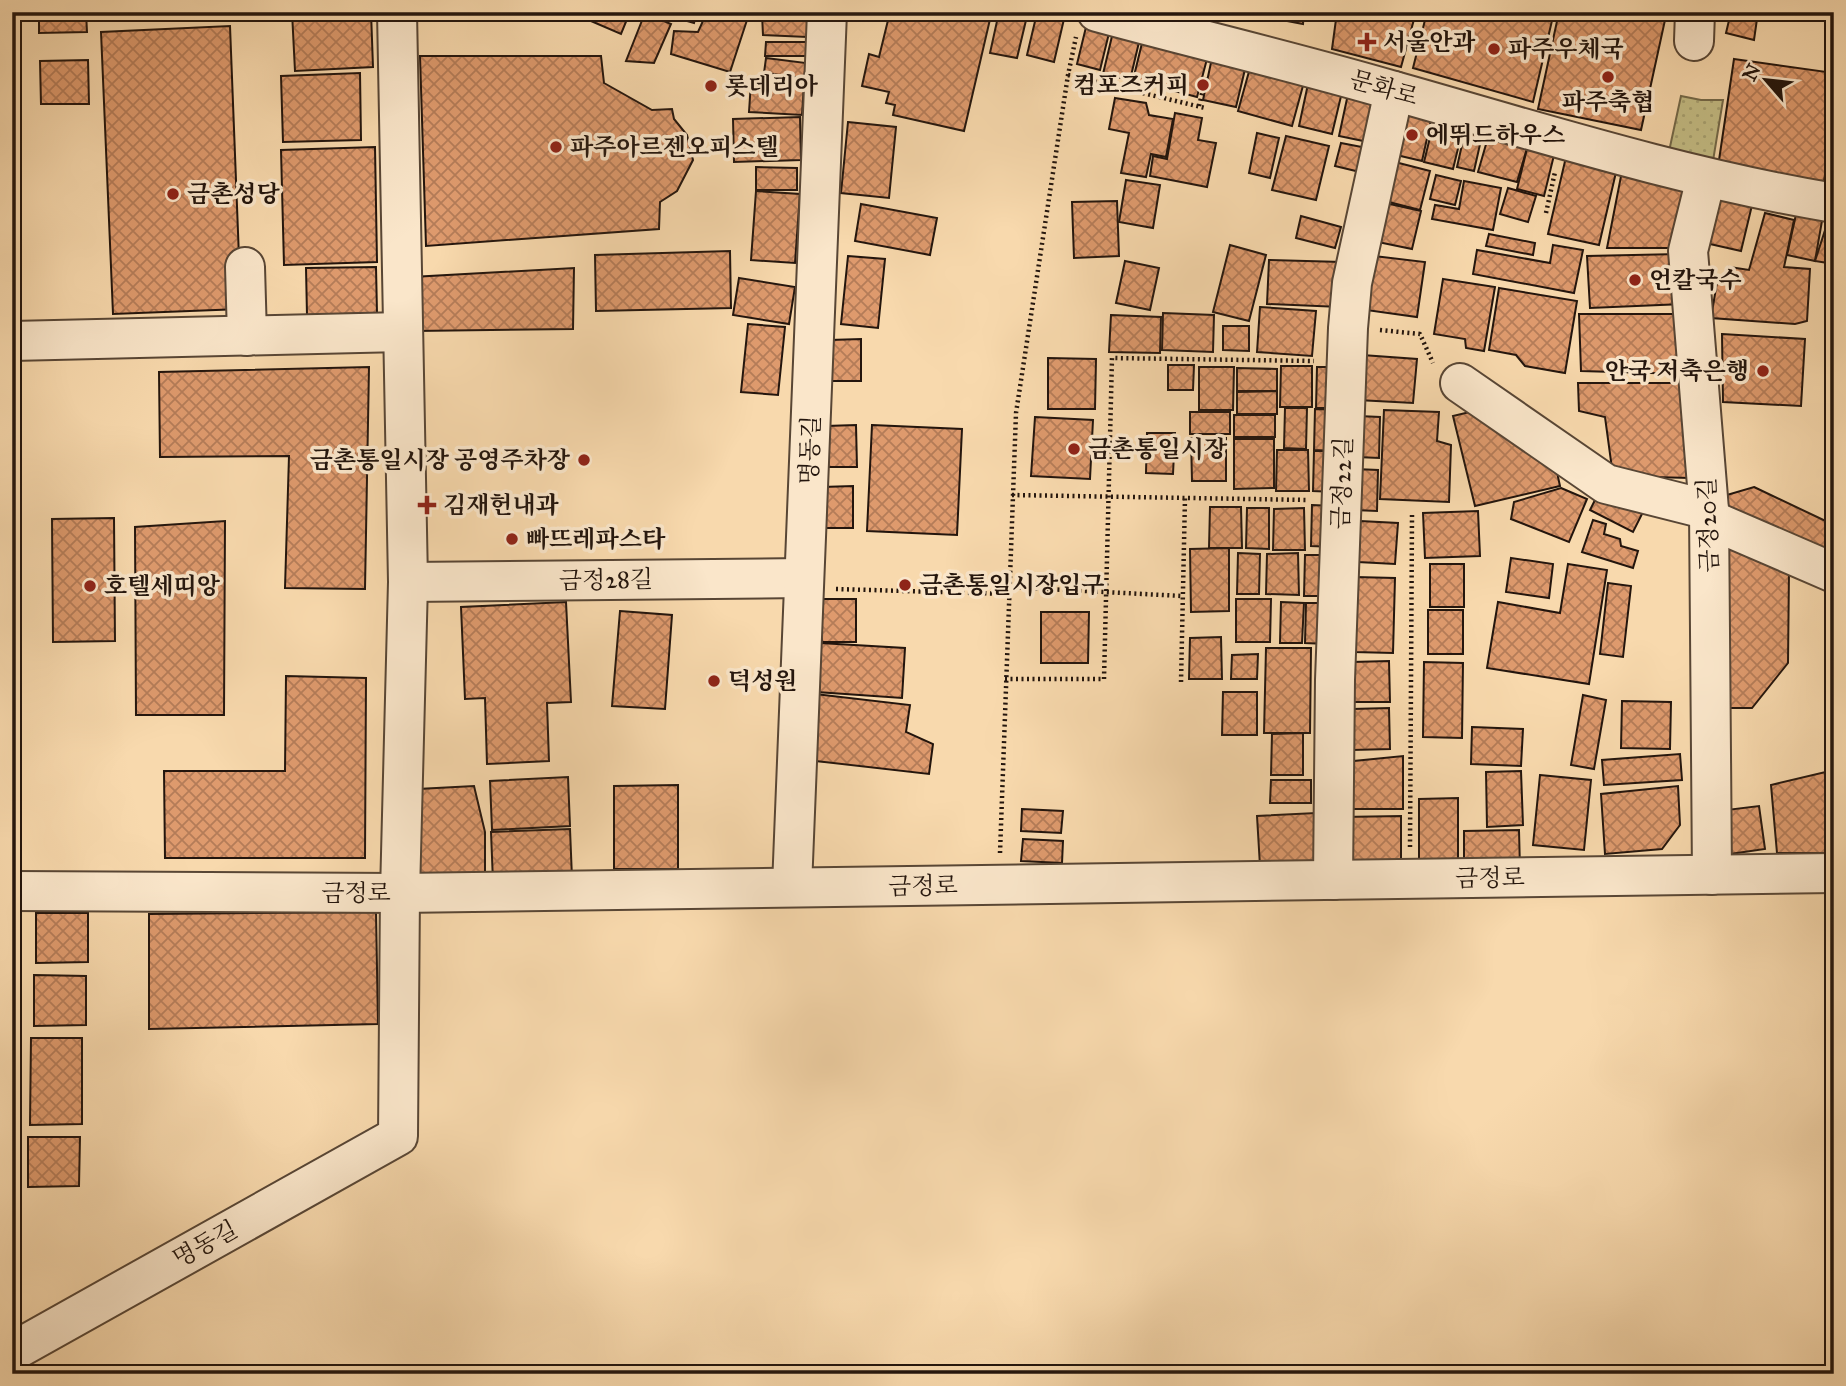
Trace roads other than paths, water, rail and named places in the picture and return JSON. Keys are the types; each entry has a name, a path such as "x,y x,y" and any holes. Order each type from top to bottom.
{"street":[{"path":"397,12 408,582 400,893"},
{"name":"명동길","path":"792,887 828,12"},
{"name":"문화로","path":"1088,18 1394,91 1562,141 1706,178 1834,203"},
{"name":"금정22길","path":"1333,880 1335,680 1352,283 1394,91"},
{"name":"금정20길","path":"1706,178 1688,251 1709,515 1712,875"},
{"path":"245,267 247,336"},
{"path":"12,341 402,332"},
{"path":"1460,383 1606,484 1709,515 1834,573"},
{"name":"금정28길","path":"408,582 804,583"},
{"name":"금정로","path":"12,891 400,893 1834,873"},
{"name":"명동길","path":"12,1352 398,1136 400,893"}],"place":[{"name":"서울안과","path":"1367,42"},
{"name":"파주우체국","path":"1494,49"},
{"name":"파주축협","path":"1608,77"},
{"name":"컴포즈커피","path":"1203,85"},
{"name":"롯데리아","path":"711,86"},
{"name":"에뛰드하우스","path":"1412,135"},
{"name":"파주아르젠오피스텔","path":"556,147"},
{"name":"금촌성당","path":"173,194"},
{"name":"언칼국수","path":"1635,280"},
{"name":"안국 저축은행","path":"1763,371"},
{"name":"금촌통일시장","path":"1074,449"},
{"name":"금촌통일시장 공영주차장","path":"584,460"},
{"name":"김재헌내과","path":"427,505"},
{"name":"빠뜨레파스타","path":"512,539"},
{"name":"금촌통일시장입구","path":"905,585"},
{"name":"호텔세띠앙","path":"90,586"},
{"name":"덕성원","path":"714,681"}]}
